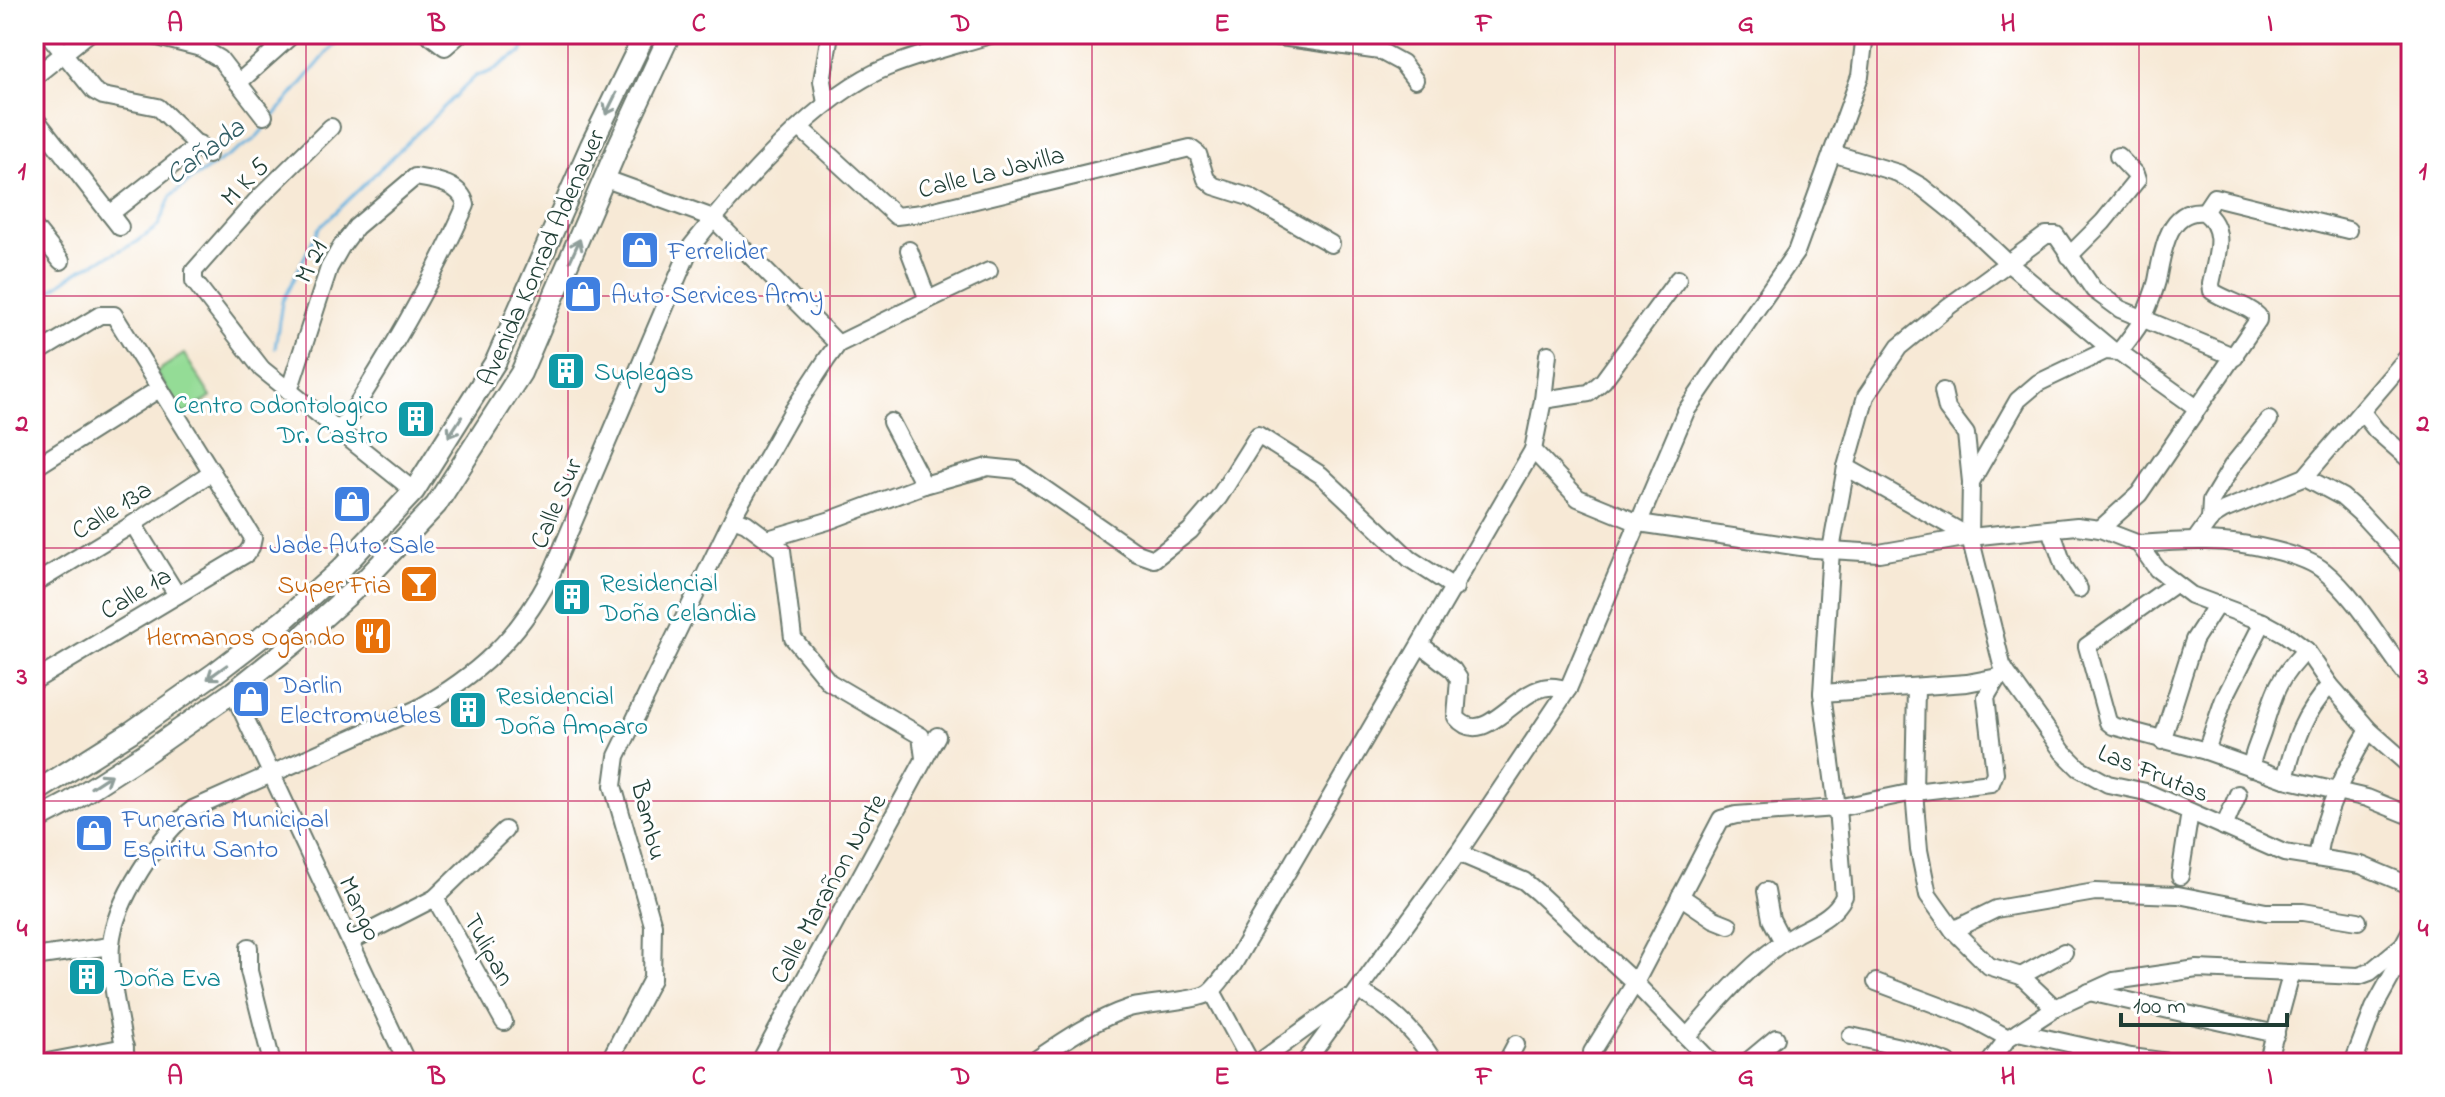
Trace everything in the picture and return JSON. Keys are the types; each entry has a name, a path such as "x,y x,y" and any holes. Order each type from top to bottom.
{"main road":[{"name":"Avenida Konrad Adenauer","path":"34,793 131,732 284,620 341,569 414,491 496,361 591,145 645,34"},
{"name":"Avenida Konrad Adenauer","path":"34,821 70,802 146,753 233,692 297,641 366,579 436,505 521,373 670,34"},
{"path":"496,361 521,373"}],"street":[{"path":"34,117 115,221 204,149 158,107 103,96 94,91 48,34"},
{"path":"34,77 88,34"},
{"path":"146,34 201,48 220,59 264,116"},
{"path":"238,83 293,34"},
{"path":"428,34 445,47 460,34"},
{"path":"826,103 822,81 830,34"},
{"name":"Calle Sur","path":"110,946 121,907 159,842 174,823 193,809 417,709 447,692 497,651 532,610 550,577 690,248 713,218 800,128 826,103 886,67 993,34"},
{"path":"1259,34 1380,51 1402,63 1415,80"},
{"path":"1305,1063 1458,853 1568,689 1686,411 1796,252 1860,76 1865,34"},
{"name":"M K 5","path":"289,391 250,356 194,281 194,271 255,202 331,127"},
{"name":"Calle La Javilla","path":"800,128 896,216 922,213 1190,148 1198,154 1206,179 1214,186 1249,197 1331,244"},
{"path":"1832,153 1898,173 1922,187 2008,263 2116,351 2197,408"},
{"path":"2069,256 2103,222 2137,180 2118,156"},
{"name":"M 21","path":"289,391 329,268 356,227 415,177 440,181 460,193 466,205 434,274 382,366 340,431"},
{"path":"606,179 713,218 838,344 989,271"},
{"path":"2204,212 2210,200 2222,198 2348,230"},
{"path":"1971,482 2018,400 2038,383 2105,351 2116,351 2143,319 2156,284 2164,242 2169,234 2189,212 2204,212 2218,226 2212,291 2258,316 2235,357 2139,494 2100,529"},
{"path":"1687,1037 1732,983 1783,942 1829,915 1839,907 1844,896 1837,808 1822,693 1831,550 1846,467 1866,396 1899,347 1949,306 2051,233 2056,235 2094,290 2120,309 2235,357"},
{"path":"36,234 61,261"},
{"path":"909,250 928,300"},
{"path":"1543,400 1589,393 1603,381 1678,279"},
{"path":"34,355 100,315 114,315 212,472"},
{"name":"Bambu","path":"608,1063 652,979 653,925 613,786 617,756 733,518 792,412 838,344"},
{"path":"2196,539 2210,520 2224,510 2305,477 2411,353"},
{"path":"1031,1063 1073,1034 1128,1009 1197,998 1212,991 1233,965 1533,450 1548,354"},
{"path":"34,468 159,389"},
{"path":"289,391 414,491"},
{"name":"Las Frutas","path":"1943,391 1947,409 1966,434 1971,482 1970,537 2003,676 2079,768 2108,784 2146,792 2284,853 2361,865 2411,886"},
{"path":"2362,412 2376,430 2411,461"},
{"path":"2210,520 2211,501 2232,466 2269,420"},
{"path":"891,422 924,485"},
{"path":"768,539 828,521 924,485 988,467 1017,470 1137,553 1154,559 1190,531 1219,497 1258,435 1321,475 1410,559 1455,588"},
{"path":"1533,450 1578,498 1639,523 1831,550 1879,553 1970,537 2077,526 2100,529 2139,544 2196,539 2239,542 2291,554 2323,569 2411,677"},
{"path":"1846,467 1970,537"},
{"name":"Calle 13a","path":"34,584 212,472"},
{"name":"Calle 1a","path":"34,681 246,554 253,538 212,472"},
{"path":"2305,477 2342,497 2411,568"},
{"path":"733,518 746,523 782,550 793,638 829,682 921,736 924,758"},
{"path":"133,524 177,595"},
{"path":"2051,529 2064,567 2079,589"},
{"path":"2139,544 2157,569 2174,584 2216,606 2263,622 2306,650 2330,685 2369,730 2411,767"},
{"path":"2174,584 2087,646 2108,722 2117,728 2206,751 2285,779 2367,798 2411,816"},
{"path":"2162,741 2194,640 2216,606"},
{"path":"2206,751 2224,699 2263,622"},
{"path":"1421,645 1453,670 1459,679 1456,717 1464,726 1476,729 1494,721 1512,704 1547,686 1568,689"},
{"path":"2251,768 2272,697 2285,671 2306,650"},
{"path":"1822,693 1916,687 2003,676"},
{"path":"1592,1052 1635,983 1721,819 1736,815 1837,808 1914,792 1991,783 1995,773 1986,697 2003,676"},
{"path":"2285,779 2300,726 2313,704 2330,685"},
{"path":"1916,687 1914,792 1919,850 1928,895 1953,930 1989,966 2021,976 2055,1008"},
{"name":"Mango","path":"233,692 407,1063"},
{"path":"2317,858 2322,829 2336,792 2369,730"},
{"name":"Calle Marañon Norte","path":"759,1063 937,736"},
{"path":"2224,827 2238,794"},
{"path":"2180,876 2190,812"},
{"path":"351,941 435,898 505,830"},
{"path":"1458,853 1524,881 1635,983 1712,1063"},
{"path":"1766,891 1771,919 1783,942"},
{"path":"1953,930 1996,909 2095,892 2178,895 2266,912 2303,912 2358,921"},
{"path":"1680,896 1714,919 1729,925"},
{"name":"Tulipan","path":"435,898 504,1022"},
{"path":"1989,1063 2013,1035 2055,1008 2114,981 2197,969 2359,976 2370,972 2407,937"},
{"path":"2353,1063 2374,1008 2401,959 2407,937"},
{"path":"34,957 110,946 126,1055 42,1063"},
{"path":"249,947 249,971 272,1063"},
{"path":"2021,976 2064,952"},
{"path":"2267,1063 2291,975"},
{"path":"1876,982 2013,1035 2176,1063"},
{"path":"1212,991 1251,1063"},
{"path":"1258,1063 1358,991"},
{"path":"1358,991 1393,1012 1435,1063"},
{"path":"2089,992 2276,1034"},
{"path":"1851,1036 1909,1049 1948,1063"},
{"path":"1746,1063 1776,1038"},
{"path":"1506,1063 1516,1044"}],"green space":[{"path":"184,354 211,397 183,415 156,372"}],"waterway":[{"name":"Cañada","path":"34,303 78,271 137,242 158,226 171,196 255,139 343,34"},
{"path":"275,348 282,302 319,228 476,76 490,72 522,53 528,34"}],"place":[{"name":"Ferrelider","path":"640,250"},
{"name":"Auto Services Army","path":"583,294"},
{"name":"Suplegas","path":"566,371"},
{"name":"Centro Odontologico Dr. Castro","path":"416,419"},
{"name":"Jade Auto Sale","path":"352,504"},
{"name":"Super Fria","path":"419,584"},
{"name":"Residencial Doña Celandia","path":"572,597"},
{"name":"Hermanos Ogando","path":"373,636"},
{"name":"Darlin Electromuebles","path":"251,699"},
{"name":"Residencial Doña Amparo","path":"468,710"},
{"name":"Funeraria Municipal Espiritu Santo","path":"94,833"},
{"name":"Doña Eva","path":"87,977"}]}
